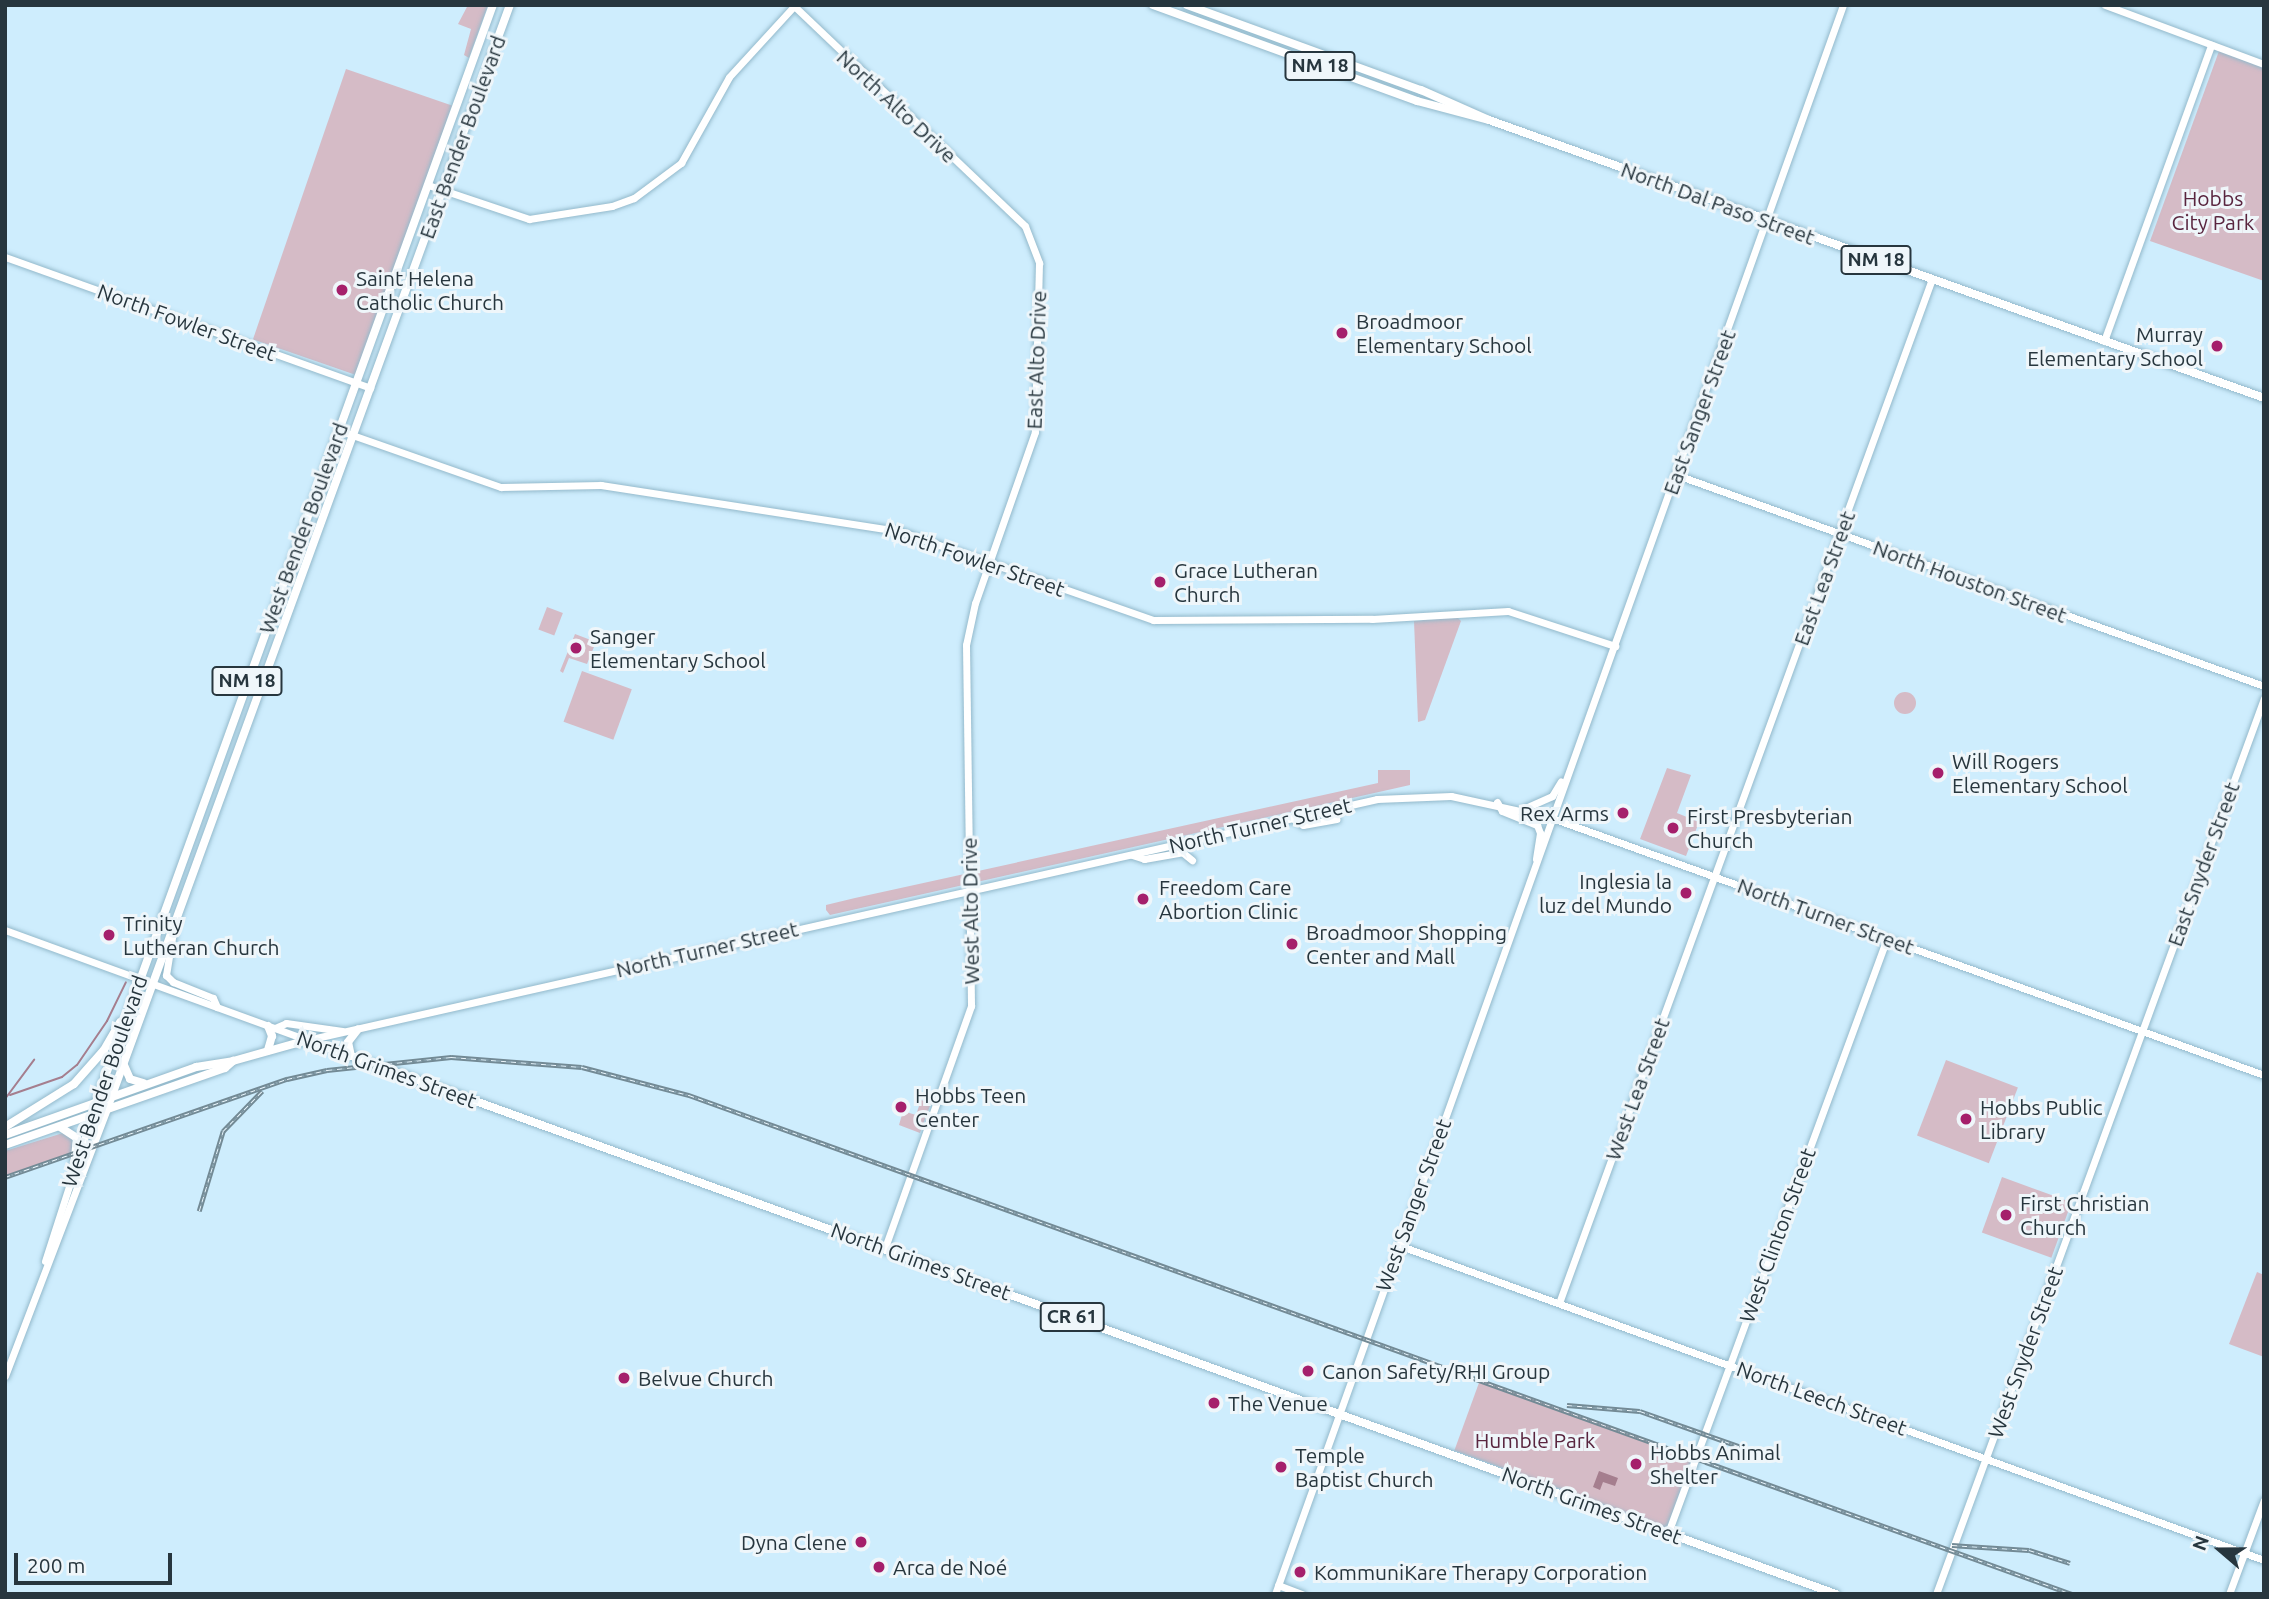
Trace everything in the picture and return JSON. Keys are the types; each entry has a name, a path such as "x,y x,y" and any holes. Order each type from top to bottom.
{"main road":[{"name":"East Bender Boulevard","path":"355,382 493,5"},
{"name":"East Bender Boulevard","path":"370,388 510,5"},
{"name":"North Dal Paso Street","path":"1153,5 1417,102 1489,120"},
{"name":"North Dal Paso Street","path":"1187,5 1421,90 1489,120 2264,398"},
{"name":"West Bender Boulevard","path":"96,1102 355,382"},
{"name":"West Bender Boulevard","path":"107,1109 370,388"},
{"path":"177,874 191,879"},
{"path":"5,1127 74,1084 104,1050 130,1004"},
{"path":"268,1050 272,1036 271,1027"},
{"path":"351,1056 348,1042 358,1029"},
{"name":"North Grimes Street","path":"307,1040 1836,1594"},
{"name":"North Turner Street","path":"5,1145 225,1068 233,1061 307,1040"},
{"name":"North Turner Street","path":"5,1135 150,1083 224,1060 233,1061"},
{"path":"123,1063 133,1082 150,1083"},
{"path":"57,1127 68,1129 77,1138 74,1166"}],"street":[{"name":"East Sanger Street","path":"1552,818 1843,5"},
{"path":"2105,5 2264,64"},
{"path":"2131,15 2134,5"},
{"path":"428,185 529,219 612,206 634,198 681,163 722,85 794,6"},
{"name":"North Alto Drive","path":"794,6 1003,205"},
{"path":"2104,341 2211,45"},
{"name":"East Alto Drive","path":"989,562 1031,446 1039,395 1036,249 1025,226 1003,205"},
{"name":"North Fowler Street","path":"5,257 370,388"},
{"name":"East Lea Street","path":"1715,876 1932,279"},
{"name":"North Fowler Street","path":"338,430 485,484 519,488 587,484 704,499 899,531 1153,620 1372,618 1508,611 1615,646"},
{"name":"North Houston Street","path":"1676,475 2264,686"},
{"name":"West Alto Drive","path":"885,1248 968,1018 972,992 966,645 989,562"},
{"name":"East Snyder Street","path":"2142,1031 2264,698"},
{"path":"1523,809 1556,792 1581,740"},
{"name":"North Turner Street","path":"307,1040 1292,818 1408,795 1497,803 1552,818 2264,1075"},
{"path":"1497,803 1502,811 1536,825 1540,833 1536,863"},
{"path":"1292,818 1303,825 1336,818"},
{"name":"West Sanger Street","path":"1277,1590 1552,818"},
{"path":"1131,855 1144,859 1182,852 1192,860"},
{"name":"West Lea Street","path":"1559,1303 1715,876"},
{"path":"173,927 166,975 173,982 213,998 217,1007"},
{"name":"North Grimes Street","path":"5,930 307,1040"},
{"name":"West Clinton Street","path":"1668,1533 1887,938"},
{"path":"271,1027 286,1023 346,1031"},
{"name":"West Snyder Street","path":"1936,1594 2142,1031"},
{"name":"West Bender Boulevard","path":"5,1376 44,1268 96,1102"},
{"name":"West Bender Boulevard","path":"44,1268 75,1201 107,1109"},
{"name":"North Leech Street","path":"1398,1245 2264,1560"},
{"path":"2229,1594 2264,1500"},
{"path":"1277,1590 1302,1594"}],"green space":[{"path":"468,5 488,5 469,58 464,55 471,29 458,24"},
{"name":"Hobbs City Park","path":"2219,51 2264,66 2264,281 2150,241"},
{"path":"346,69 452,105 359,376 253,339"},
{"path":"547,607 563,613 554,635 538,629"},
{"path":"1457,617 1461,621 1425,720 1418,722 1414,621"},
{"path":"575,634 596,642 587,664 569,658 563,673 560,671"},
{"path":"582,671 632,689 613,740 564,722"},
{"path":"1905,692 1913,695 1916,703 1913,711 1905,714 1897,711 1894,703 1897,695"},
{"path":"1667,768 1691,775 1677,813 1699,822 1686,856 1640,839"},
{"path":"1378,770 1410,770 1410,785 830,915 826,910 826,905 855,898 1378,783"},
{"path":"1946,1060 2018,1088 1989,1163 1917,1136"},
{"path":"921,1100 931,1103 920,1133 899,1125 903,1111 916,1115"},
{"path":"63,1133 73,1138 73,1152 5,1176 5,1151"},
{"path":"2002,1177 2072,1202 2051,1258 1982,1232"},
{"path":"2257,1272 2264,1275 2264,1357 2229,1344"},
{"name":"Humble Park","path":"1480,1380 1692,1457 1667,1528 1454,1450"}],"shaded area":[{"path":"1599,1471 1618,1478 1615,1486 1603,1482 1600,1490 1593,1487"}],"waterway":[{"path":"10,1095 62,1077 77,1065 107,1021 126,982"},
{"path":"5,1099 34,1060"}],"railway":[{"path":"5,1177 287,1079 327,1070 451,1057 582,1067 689,1095 2072,1594"},
{"path":"199,1211 223,1131 262,1091"},
{"path":"1567,1405 1640,1411 1747,1449"},
{"path":"1952,1545 2029,1550 2070,1563"}],"place":[{"name":"Saint Helena Catholic Church","path":"342,290"},
{"name":"Broadmoor Elementary School","path":"1342,333"},
{"name":"Murray Elementary School","path":"2217,346"},
{"name":"Grace Lutheran Church","path":"1160,582"},
{"name":"Sanger Elementary School","path":"576,648"},
{"name":"Will Rogers Elementary School","path":"1938,773"},
{"name":"Rex Arms","path":"1623,813"},
{"name":"First Presbyterian Church","path":"1673,828"},
{"name":"Inglesia la luz del Mundo","path":"1686,893"},
{"name":"Freedom Care Abortion Clinic","path":"1143,899"},
{"name":"Trinity Lutheran Church","path":"109,935"},
{"name":"Broadmoor Shopping Center and Mall","path":"1292,944"},
{"name":"Hobbs Teen Center","path":"901,1107"},
{"name":"Hobbs Public Library","path":"1966,1119"},
{"name":"First Christian Church","path":"2006,1215"},
{"name":"Canon Safety/RHI Group","path":"1308,1371"},
{"name":"Belvue Church","path":"624,1378"},
{"name":"The Venue","path":"1214,1403"},
{"name":"Hobbs Animal Shelter","path":"1636,1464"},
{"name":"Temple Baptist Church","path":"1281,1467"},
{"name":"Dyna Clene","path":"861,1542"},
{"name":"Arca de Noé","path":"879,1567"},
{"name":"KommuniKare Therapy Corporation","path":"1300,1572"}]}
